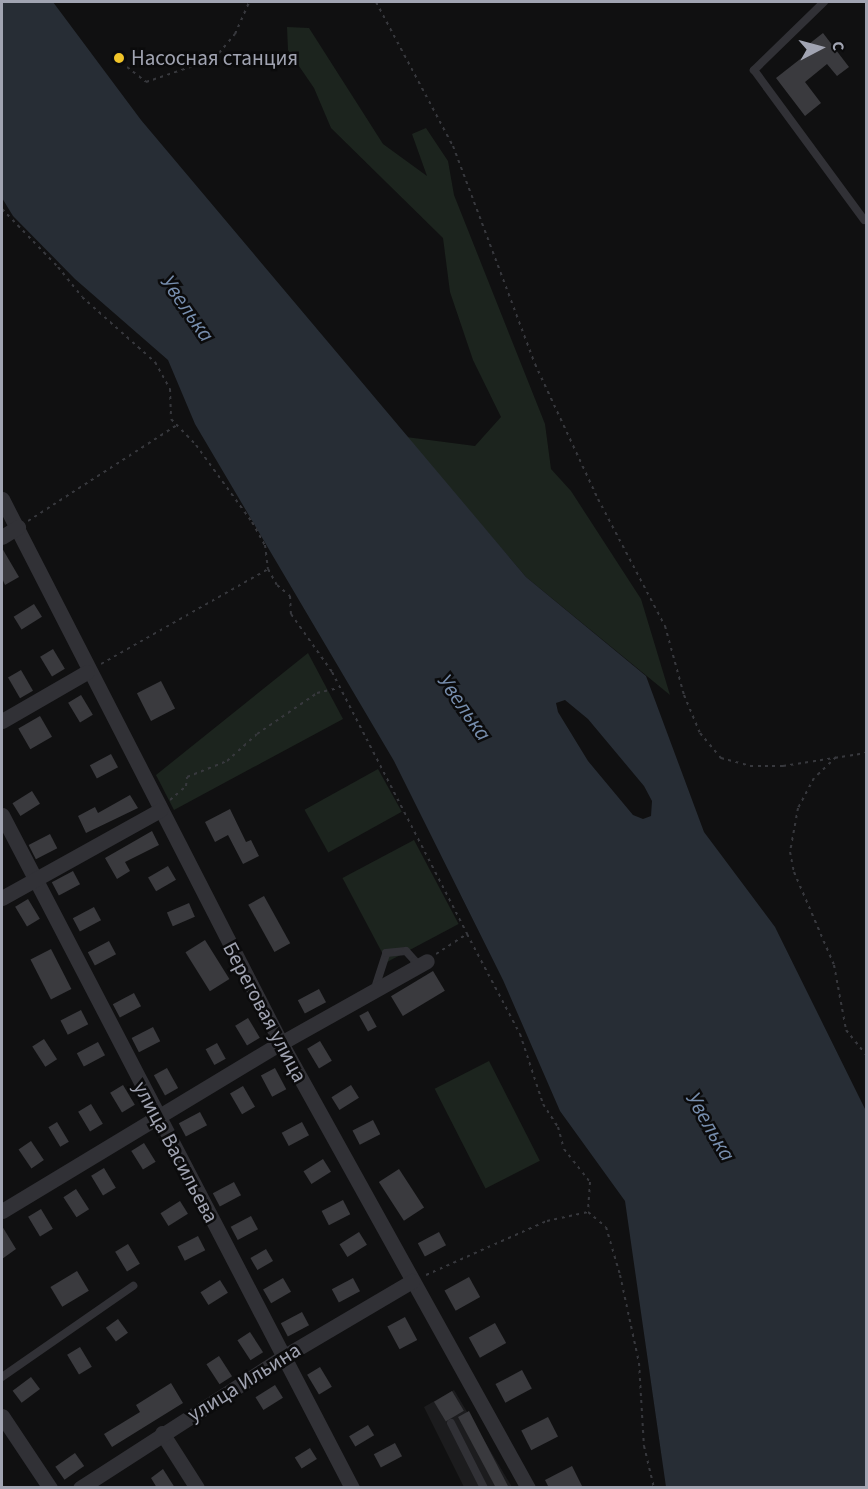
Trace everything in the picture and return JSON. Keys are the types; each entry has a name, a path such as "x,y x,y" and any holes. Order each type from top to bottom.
{"street":[{"name":"Береговая улица","path":"2,500 18,527 87,672 280,1043 528,1488"},
{"path":"2,537 18,527"},
{"path":"2,722 87,672"},
{"path":"2,898 160,810"},
{"name":"улица Васильева","path":"2,815 33,879 351,1488"},
{"path":"2,1211 280,1043 427,961"},
{"name":"улица Ильина","path":"80,1488 283,1357 412,1281"},
{"path":"2,1416 50,1488"},
{"path":"162,1433 197,1488"}],"lane":[{"path":"824,2 754,69 864,220"},
{"path":"373,992 377,971 386,953 406,951 415,961 413,969"},
{"path":"2,1377 133,1286"},
{"path":"451,1423 484,1488"}],"path":[{"path":"127,67 146,82 205,62 219,53 236,34 249,2"},
{"path":"376,2 453,146 535,363 598,499 665,626 684,695 700,732 721,758 750,766 783,766 838,755 867,753"},
{"path":"2,209 58,267 82,297 155,362 170,390 171,419 252,522 265,545 268,569 277,585 290,596 291,614 326,660 338,688 373,745 389,789 414,830 520,1034 536,1087 558,1127 564,1149 590,1182 588,1212"},
{"path":"18,527 177,425"},
{"path":"87,672 268,569"},
{"path":"160,810 186,786 188,777 227,761 256,734 317,693 338,688"},
{"path":"838,755 814,778 798,808 790,852 794,872 834,965 846,1030 867,1055"},
{"path":"427,961 467,934"},
{"path":"412,1281 547,1221 588,1212"},
{"path":"588,1212 606,1227 620,1275 639,1363 644,1446 654,1488"}],"shaded area":[{"path":"287,27 309,28 383,144 427,176 412,134 426,128 448,161 454,195 545,424 551,469 571,491 641,599 670,695 526,577 406,437 475,446 501,417 473,360 450,292 443,238 331,128 314,88 288,50"},
{"path":"308,653 343,719 174,810 156,775"},
{"path":"378,769 402,812 328,853 305,810"},
{"path":"414,840 459,924 387,962 342,878"},
{"path":"489,1061 540,1161 485,1188 435,1089"},
{"path":"454,1390 512,1487 464,1487 424,1407"}],"water":[{"name":"Увелька","path":"2,2 53,2 141,120 526,577 646,676 704,832 775,927 866,1111 866,1487 666,1487 625,1201 560,1111 503,980 394,761 195,424 168,360 75,279 13,216 2,198","holes":["565,700 588,719 644,786 652,801 651,816 643,819 633,815 588,761 558,712 556,703"]}],"building":[{"path":"823,33 849,67 837,76 827,64 805,82 821,103 805,116 776,78 813,49 809,44"},
{"path":"2,548 19,577 5,585 2,578"},
{"path":"34,604 42,617 22,629 14,617"},
{"path":"53,649 65,669 52,676 40,657"},
{"path":"21,670 33,691 20,698 8,678"},
{"path":"161,681 175,709 151,721 137,693"},
{"path":"81,695 93,715 80,722 68,703"},
{"path":"40,716 52,737 30,749 18,728"},
{"path":"111,754 118,767 97,779 90,765"},
{"path":"32,791 40,804 20,816 12,803"},
{"path":"130,795 138,808 86,833 78,816 95,807 98,813"},
{"path":"230,809 246,842 251,840 259,856 243,864 228,835 215,842 205,822"},
{"path":"152,831 159,845 125,862 130,871 117,879 105,858"},
{"path":"50,834 57,848 36,859 29,845"},
{"path":"168,866 176,880 156,891 148,878"},
{"path":"73,871 80,884 59,896 52,882"},
{"path":"264,896 290,943 274,952 248,905"},
{"path":"28,899 40,919 27,926 15,907"},
{"path":"189,903 195,917 173,926 167,912"},
{"path":"94,907 101,920 80,932 73,918"},
{"path":"205,940 229,979 210,991 185,952"},
{"path":"109,941 116,954 95,966 88,952"},
{"path":"51,949 71,989 51,1000 31,959"},
{"path":"433,971 445,991 403,1016 391,996"},
{"path":"319,989 326,1002 305,1014 298,1000"},
{"path":"134,993 141,1006 120,1018 113,1004"},
{"path":"81,1010 88,1024 68,1035 61,1020"},
{"path":"368,1011 377,1027 368,1032 359,1016"},
{"path":"248,1018 260,1038 247,1045 235,1026"},
{"path":"153,1027 160,1041 139,1052 132,1038"},
{"path":"44,1039 57,1059 45,1067 32,1047"},
{"path":"320,1041 332,1061 319,1068 307,1049"},
{"path":"98,1042 105,1055 84,1067 77,1053"},
{"path":"217,1043 226,1059 214,1065 206,1049"},
{"path":"167,1068 178,1088 165,1095 154,1075"},
{"path":"275,1068 286,1089 272,1097 261,1076"},
{"path":"123,1085 135,1105 122,1112 110,1093"},
{"path":"351,1085 359,1098 339,1110 331,1097"},
{"path":"243,1086 255,1107 242,1114 230,1094"},
{"path":"91,1104 103,1124 90,1131 78,1112"},
{"path":"200,1112 207,1125 186,1137 179,1123"},
{"path":"373,1120 380,1134 360,1145 353,1130"},
{"path":"57,1122 69,1142 60,1147 48,1127"},
{"path":"302,1122 309,1135 289,1146 282,1133"},
{"path":"31,1141 44,1160 31,1168 19,1149"},
{"path":"144,1143 156,1162 143,1170 131,1151"},
{"path":"323,1159 331,1172 311,1184 303,1171"},
{"path":"104,1168 116,1188 103,1195 91,1176"},
{"path":"399,1169 424,1208 404,1221 379,1182"},
{"path":"234,1182 241,1195 220,1207 213,1193"},
{"path":"76,1189 89,1209 76,1217 63,1197"},
{"path":"343,1200 350,1214 329,1225 322,1211"},
{"path":"180,1201 188,1214 168,1226 160,1213"},
{"path":"41,1209 53,1229 40,1236 28,1217"},
{"path":"251,1216 258,1229 238,1240 231,1227"},
{"path":"2,1226 16,1249 2,1259"},
{"path":"359,1232 367,1245 347,1257 339,1244"},
{"path":"439,1232 446,1245 425,1257 418,1243"},
{"path":"198,1236 205,1250 185,1261 178,1246"},
{"path":"128,1244 140,1264 127,1271 115,1252"},
{"path":"266,1249 273,1261 257,1270 250,1258"},
{"path":"77,1271 89,1291 62,1307 50,1287"},
{"path":"469,1277 480,1297 456,1311 445,1291"},
{"path":"283,1278 291,1292 271,1303 263,1290"},
{"path":"353,1278 360,1291 339,1303 332,1289"},
{"path":"220,1280 228,1293 208,1305 200,1292"},
{"path":"302,1312 309,1325 288,1337 281,1323"},
{"path":"405,1317 417,1340 400,1349 387,1326"},
{"path":"118,1319 128,1333 116,1342 106,1328"},
{"path":"495,1323 506,1343 480,1358 469,1338"},
{"path":"250,1332 263,1352 250,1360 237,1340"},
{"path":"80,1347 92,1367 79,1374 67,1355"},
{"path":"219,1356 232,1376 219,1384 206,1364"},
{"path":"320,1367 332,1387 319,1394 307,1375"},
{"path":"522,1370 532,1389 505,1403 496,1384"},
{"path":"31,1377 40,1389 22,1403 13,1391"},
{"path":"171,1383 183,1403 112,1447 104,1434 140,1412 136,1405"},
{"path":"275,1385 283,1398 263,1410 255,1397"},
{"path":"452,1391 464,1411 446,1422 434,1402"},
{"path":"469,1411 509,1488 496,1488 458,1417"},
{"path":"548,1417 558,1437 531,1450 521,1431"},
{"path":"368,1425 374,1435 355,1447 349,1436"},
{"path":"395,1443 402,1456 381,1468 374,1454"},
{"path":"310,1448 317,1459 302,1469 295,1458"},
{"path":"75,1453 84,1466 65,1480 55,1467"},
{"path":"572,1466 583,1488 549,1488 545,1480"},
{"path":"163,1469 175,1488 157,1488 151,1478"}],"place":[{"name":"Насосная станция","path":"119,58"}]}
